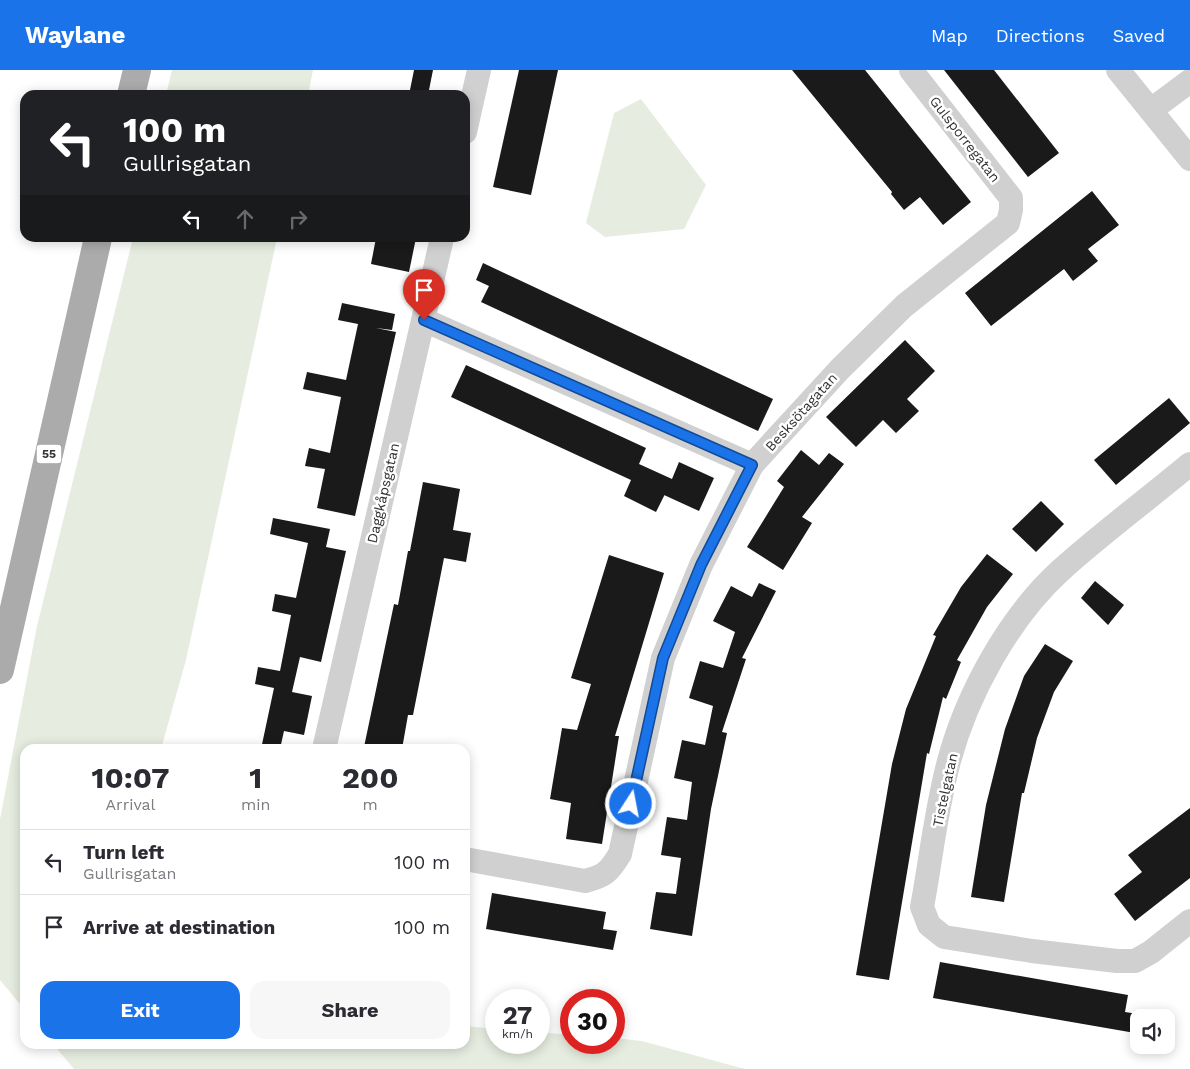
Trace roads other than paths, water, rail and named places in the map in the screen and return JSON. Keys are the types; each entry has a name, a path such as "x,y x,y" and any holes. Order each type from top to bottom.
{"main road":[{"path":"132,90 137,70"},
{"name":"55","path":"0,670 97,242"}],"street":[{"path":"470,110 479,70"},
{"name":"Gulsporregatan","path":"911,70 1011,198 1011,210"},
{"path":"1118,70 1190,158"},
{"path":"1151,110 1190,81"},
{"name":"Besksötagatan","path":"470,860 584,881 602,877 612,867 620,854 663,658 701,565 752,465 856,353 904,306 1008,222 1011,210"},
{"name":"Daggkåpsgatan","path":"325,744 441,242"},
{"path":"424,320 752,465"},
{"name":"Tistelgatan","path":"1190,464 1060,571 1024,612 1002,642 967,709 949,761 922,907 929,925 944,937 1032,951 1117,961 1135,961 1151,952 1190,921"}]}
